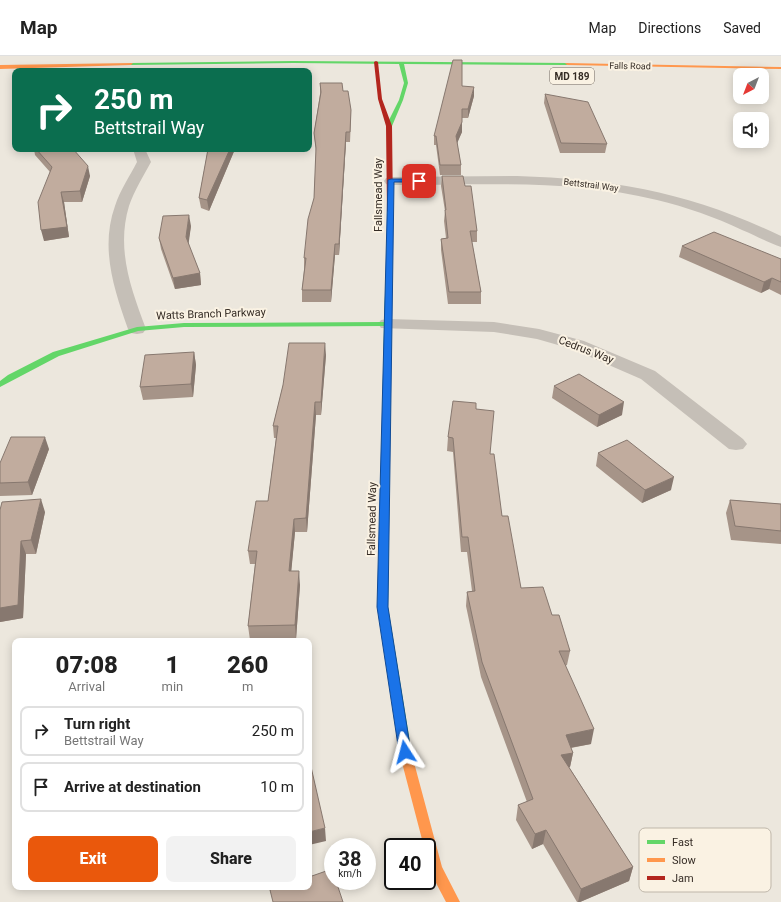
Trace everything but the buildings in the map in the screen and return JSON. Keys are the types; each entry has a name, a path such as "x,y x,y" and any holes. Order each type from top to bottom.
{"main road":[{"name":"Fallsmead Way","path":"376,62 381,73 380,99 389,126 391,180 383,607 405,752 436,869 453,902"},
{"name":"Falls Road","path":"0,67 401,62 781,68"},
{"name":"Fallsmead Way","path":"389,126 401,100 406,80 401,62"},
{"path":"381,73 415,73"},
{"name":"Watts Branch Parkway","path":"0,385 11,377 56,354 137,329 184,325 388,324"}],"street":[{"path":"137,329 119,278 114,243 120,211 144,162 140,152"},
{"name":"Bettstrail Way","path":"391,180 564,182 641,191 695,205 781,242"},
{"name":"Cedrus Way","path":"388,324 494,327 539,334 578,345 648,375 736,444"}],"traffic: fast":[{"path":"131,64 293,62 567,64"},
{"path":"389,126 401,100 406,83 401,62"},
{"path":"390,211 383,607 406,755"},
{"path":"0,385 11,377 56,354 137,329 184,325 387,324"}],"traffic: slow":[{"path":"0,68 131,64"},
{"path":"567,64 781,68"},
{"path":"0,66 70,65"},
{"path":"406,755 436,869 453,902"}],"traffic: jam":[{"path":"376,62 380,99 389,126 390,211"}],"route":[{"path":"405,752 383,607 390,212 391,180 419,181"}]}
